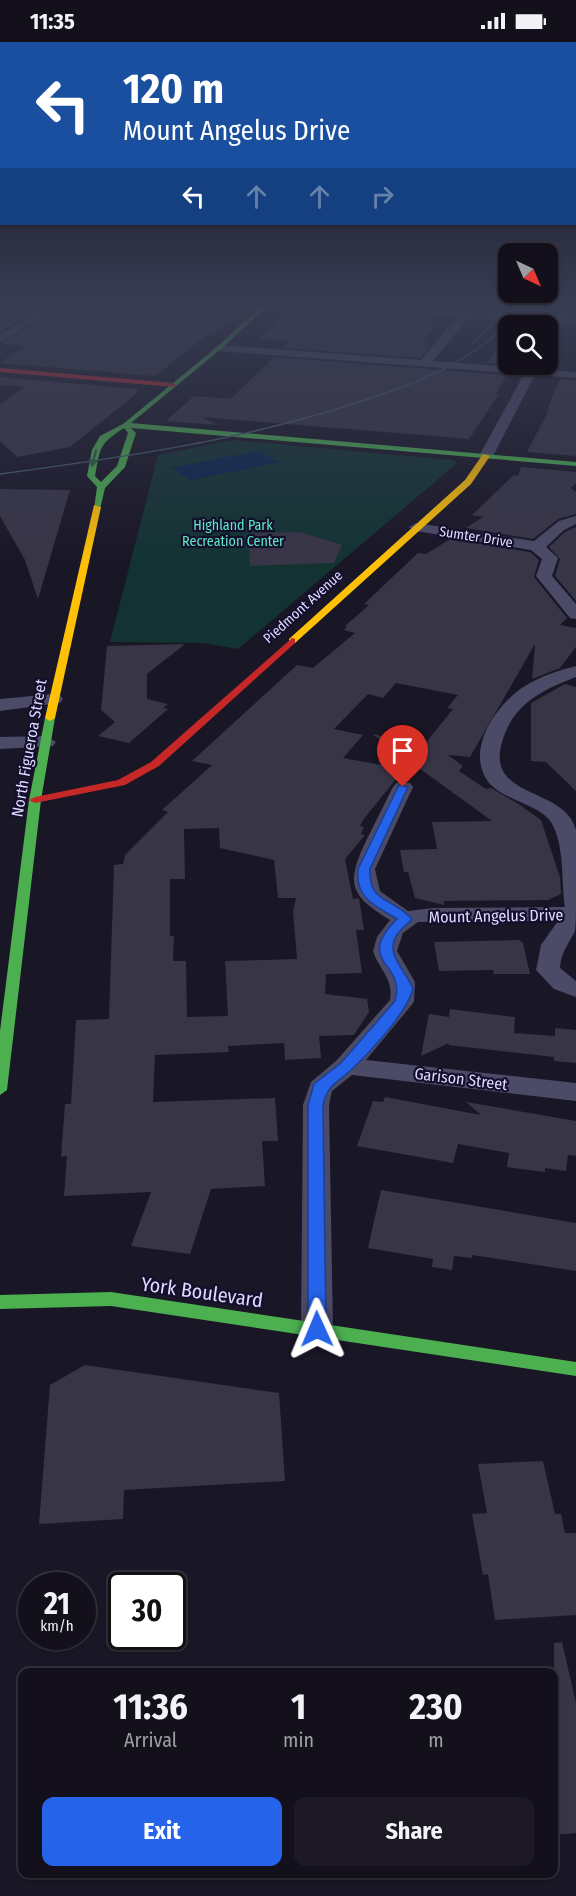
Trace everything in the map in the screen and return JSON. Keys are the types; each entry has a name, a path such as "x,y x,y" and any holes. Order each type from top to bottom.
{"main road":[{"name":"North Figueroa Street","path":"0,1090 35,800 54,699 101,487 91,476 96,449 107,432 125,425 168,390"},
{"path":"125,425 576,464"},
{"path":"101,487 118,474 126,456 126,443 132,433 125,425"},
{"name":"Piedmont Avenue","path":"35,800 121,783 155,764 468,482 486,456"},
{"path":"0,993 15,963"},
{"name":"York Boulevard","path":"0,1302 111,1299 576,1369"}],"street":[{"name":"Piedmont Avenue","path":"486,456 522,390"},
{"path":"575,612 544,576 550,558 536,546 543,543 558,526 566,521 576,520"},
{"name":"Sumter Drive","path":"416,527 536,546"},
{"name":"Mount Angelus Drive","path":"576,671 536,687 517,700 494,734 489,756 498,779 557,815 564,824 568,834 576,907"},
{"path":"0,705 54,699"},
{"path":"0,743 45,742"},
{"path":"403,787 364,869 363,884 371,897 405,919"},
{"name":"Mount Angelus Drive","path":"317,1329 316,1105 320,1088 346,1066 402,1002 406,989 401,976 387,957 385,946 393,931 405,919 436,915 576,915"},
{"path":"576,915 556,936 549,954 548,970 563,984 576,990"},
{"name":"Garison Street","path":"346,1066 576,1092"}],"green space":[{"name":"Highland Park Recreation Center","path":"232,440 452,460 457,463 238,649 203,643 110,642 158,455"}],"water":[{"path":"257,451 279,462 191,480 171,468"}],"building":[{"path":"21,390 137,390 137,393 70,447 17,457 0,441 0,404"},
{"path":"240,390 498,390 496,394 499,394 469,439 201,417 218,425 166,421 194,396 230,399"},
{"path":"556,390 576,390 576,456 527,452 549,410 547,410"},
{"path":"521,467 576,472 576,483 571,488 576,492 576,514 558,519 533,539 466,528 483,517 472,515 514,475 518,476"},
{"path":"0,489 70,490 38,599 25,560 0,516"},
{"path":"576,527 576,601 555,576 560,559 549,547 565,532"},
{"path":"300,532 342,545 334,563 250,566 248,537 252,536 251,533"},
{"path":"450,539 530,552 539,560 534,577 567,618 560,625 576,628 576,647 560,668 532,679 535,644 470,757 448,755 463,766 459,771 486,789 491,788 517,803 541,820 560,877 561,894 548,900 444,901 444,905 415,898 408,872 404,872 400,850 437,849 432,822 492,821 372,734 424,745 453,709 447,708 458,695 396,683 383,698 368,694 334,729 363,735 343,758 404,769 363,820 360,826 364,827 361,834 365,835 345,859 353,899 359,898 364,930 356,930 362,973 326,974 325,994 367,999 369,1012 354,1035 319,1036 321,1058 285,1060 284,1043 228,1046 229,1052 155,1055 153,1102 275,1098 278,1141 262,1141 265,1186 211,1189 190,1254 131,1246 151,1192 64,1196 67,1156 61,1157 65,1104 71,1104 76,1020 109,1019 114,865 123,864 125,855 168,812 162,810 212,765 192,761 297,665 313,668 355,633 344,630 347,627 345,626 369,605 364,604 418,553 426,554","holes":["219,828 220,848 274,860 278,898 296,898 293,911 297,959 225,961 228,1016 187,1017 186,961 173,961 174,936 170,936 170,879 185,879 184,829"]},
{"path":"185,644 147,674 147,699 168,704 163,708 168,709 129,743 98,736 115,722 101,710 107,646"},
{"path":"565,684 576,687 576,791 546,762 531,761 531,703"},
{"path":"519,940 523,943 530,974 494,974 493,970 439,971 434,942"},
{"path":"450,1009 515,1017 514,1033 555,1036 555,1028 576,1030 576,1063 554,1061 554,1057 448,1045 449,1043 421,1056 429,1014 449,1017"},
{"path":"385,1097 481,1115 466,1102 576,1121 576,1156 568,1155 566,1171 545,1168 545,1172 507,1167 509,1153 458,1144 453,1163 357,1146 373,1101 383,1102"},
{"path":"381,1190 576,1223 576,1271 472,1255 472,1258 454,1256 452,1270 432,1267 433,1259 368,1248"},
{"path":"85,1365 279,1393 285,1481 124,1490 123,1519 39,1524 50,1385"},
{"path":"543,1461 555,1514 561,1514 565,1533 576,1533 576,1615 495,1620 488,1574 483,1575 472,1514 487,1513 478,1464"},
{"path":"562,1642 576,1703 576,1833 558,1835 558,1668 554,1668 554,1643"}],"tram line":[{"path":"0,474 134,455 222,438 310,417 396,390"}],"traffic: fast":[{"path":"101,487 91,476 96,450 103,438 125,425 168,390"},
{"path":"125,425 576,464"},
{"path":"97,507 101,487 121,467 132,433 125,425"},
{"path":"0,1090 35,800 50,718"},
{"path":"0,1302 111,1299 576,1369"}],"traffic: slow":[{"path":"292,641 468,482 486,456"},
{"path":"50,718 97,507"}],"traffic: jam":[{"path":"35,800 121,783 155,764 292,641"}],"route":[{"path":"317,1329 316,1105 320,1088 346,1066 402,1002 406,989 401,976 387,957 385,946 393,931 405,919 371,897 363,884 364,869 403,787"}]}
